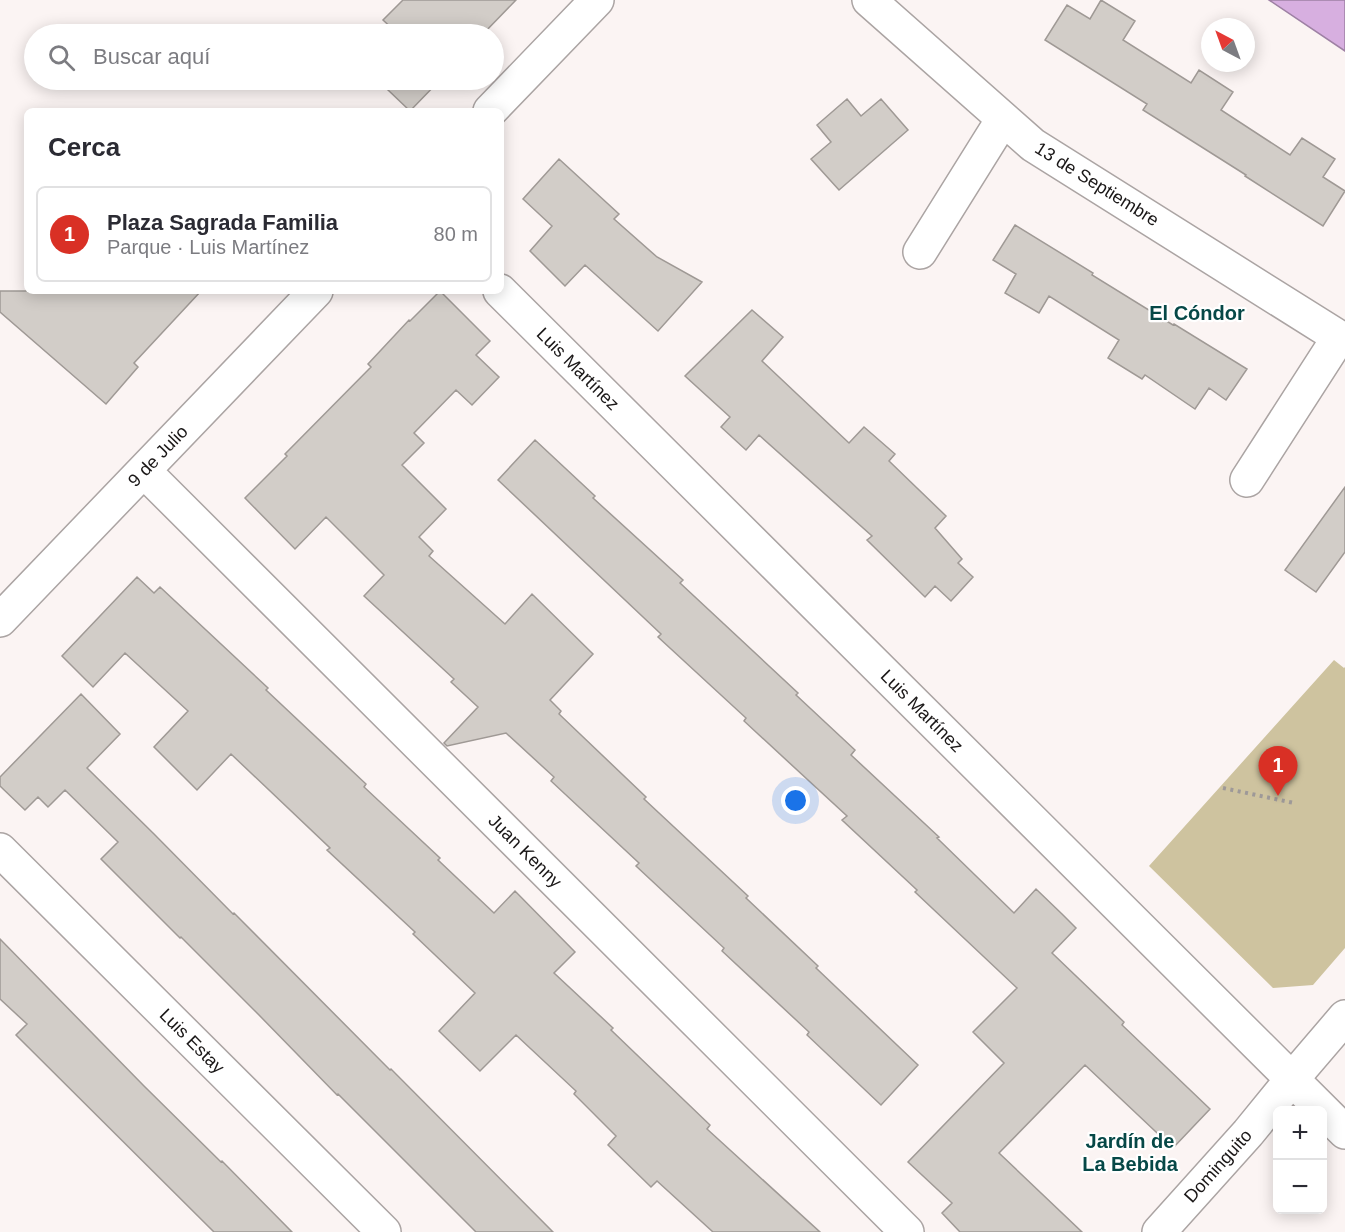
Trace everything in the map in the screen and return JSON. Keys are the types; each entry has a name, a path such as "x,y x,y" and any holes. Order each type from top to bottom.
{"street":[{"path":"493,108 597,0"},
{"name":"13 de Septiembre","path":"869,0 1033,144 1342,339"},
{"path":"920,252 1003,119"},
{"name":"9 de Julio","path":"0,620 313,294"},
{"name":"Luis Martínez","path":"503,294 1345,1131"},
{"path":"1246,480 1342,339"},
{"name":"Juan Kenny","path":"144,471 907,1232"},
{"name":"Luis Estay","path":"0,850 384,1232"},
{"name":"Dominguito","path":"1159,1232 1248,1133 1345,1017"}],"path":[{"path":"1223,788 1294,803"}],"shaded area":[{"path":"1269,0 1345,0 1345,51"},
{"path":"1334,660 1345,667 1345,948 1313,985 1273,988 1149,866"}],"building":[{"path":"403,0 516,0 493,24 387,24 383,20"},
{"path":"1101,0 1135,21 1123,40 1191,83 1199,70 1233,92 1221,110 1290,155 1302,138 1335,159 1323,177 1345,191 1323,226 1143,110 1147,104 1045,40 1067,5 1090,19"},
{"path":"388,90 430,90 413,108 407,108"},
{"path":"847,99 861,116 881,99 908,130 839,190 811,159 831,142 817,125"},
{"path":"559,159 619,214 614,219 657,257 702,282 658,331 585,265 565,286 530,251 552,226 523,199"},
{"path":"1015,225 1093,273 1092,275 1247,369 1226,400 1209,388 1195,409 1145,375 1142,379 1108,358 1119,340 1049,296 1039,313 1005,293 1016,274 993,260"},
{"path":"0,291 24,291 24,294 198,294 134,363 138,367 106,404 0,312"},
{"path":"437,294 443,294 490,341 476,355 499,377 472,405 456,390 414,433 424,443 402,465 446,509 419,537 433,551 429,556 505,624 532,594 593,654 550,700 561,711 559,714 646,797 644,799 748,896 746,898 818,966 816,968 918,1065 881,1105 807,1035 809,1032 722,951 724,948 636,866 639,863 551,781 554,777 506,733 447,746 444,743 478,707 451,682 454,679 364,596 384,575 326,517 295,549 245,498 371,367 368,364"},
{"path":"752,310 783,337 762,361 849,443 864,427 895,454 889,461 946,516 935,528 962,559 958,563 973,577 951,601 935,586 925,597 867,540 872,536 759,435 746,450 721,427 730,417 685,376"},
{"path":"535,440 595,496 593,498 683,580 680,583 798,693 796,695 855,750 851,755 939,837 937,838 1014,913 1036,889 1062,914 1076,928 1052,953 1124,1022 1122,1025 1210,1109 1173,1148 1085,1065 999,1153 1082,1232 960,1232 942,1213 952,1203 908,1162 1004,1063 973,1032 1017,988 842,820 847,816 744,721 746,718 658,637 661,634 498,480"},
{"path":"1345,487 1345,552 1316,592 1285,570"},
{"path":"137,577 154,593 160,587 268,688 266,690 366,784 364,787 440,858 438,860 494,913 515,891 575,952 554,973 710,1125 707,1129 820,1232 713,1232 657,1181 651,1187 608,1145 616,1136 574,1094 576,1091 516,1035 480,1071 439,1031 475,993 413,934 415,932 327,850 330,848 231,754 197,790 154,747 188,711 125,653 93,687 62,656"},
{"path":"81,694 120,734 87,768 553,1232 476,1232 101,859 118,842 65,790 48,807 38,797 25,810 0,786 0,777"},
{"path":"0,939 292,1232 214,1232 16,1035 27,1024 0,999"}],"place":[{"name":"Plaza Sagrada Familia","path":"1278,796"}],"district":[{"name":"El Cóndor","path":"1197,313"},
{"name":"Jardín de La Bebida","path":"1130,1152"}]}
